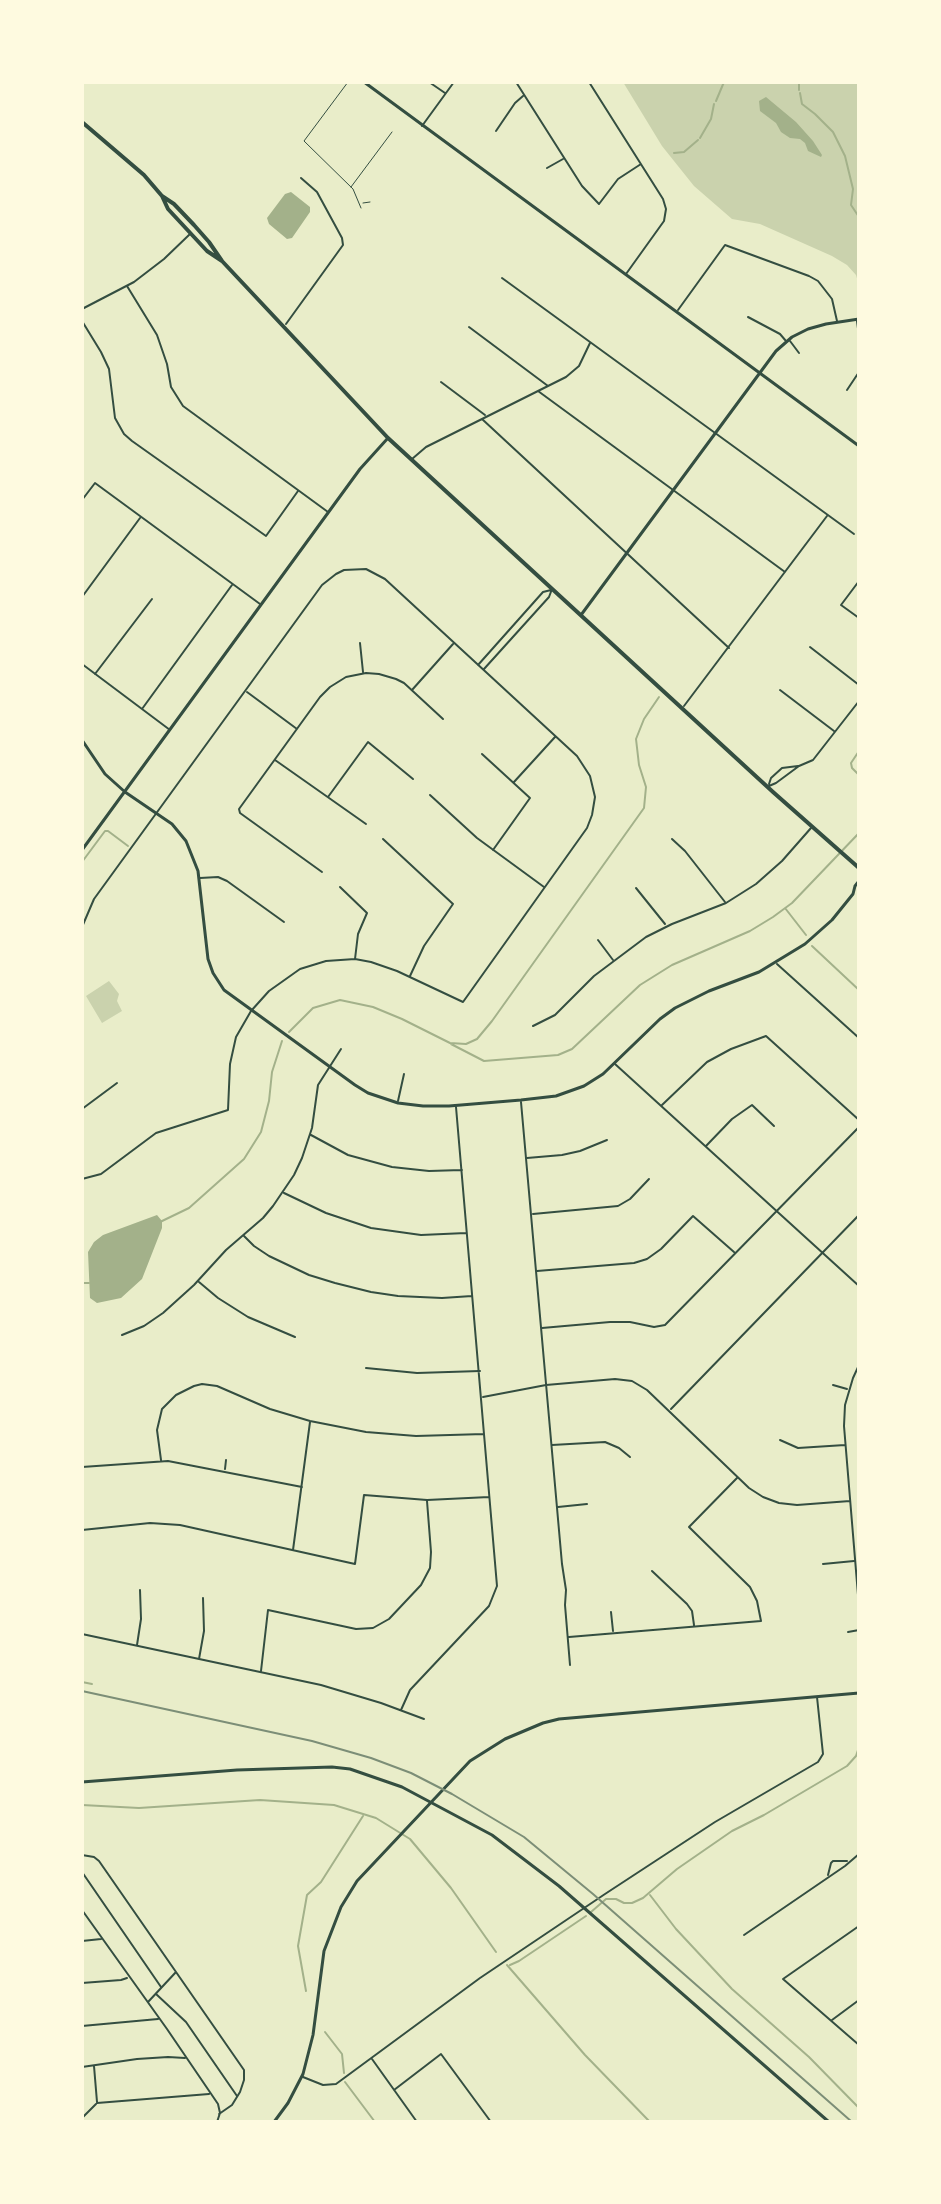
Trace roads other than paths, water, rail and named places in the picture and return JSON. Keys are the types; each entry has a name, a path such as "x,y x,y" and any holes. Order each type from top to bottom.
{"main road":[{"path":"82,122 174,204 222,261 388,438 859,868"},
{"path":"162,196 168,209 190,233 222,261"}],"street":[{"path":"364,82 859,446"},
{"path":"429,82 446,94"},
{"path":"422,126 454,82"},
{"path":"516,82 585,191 599,204 618,179 641,164"},
{"path":"589,82 663,199 666,215 626,274"},
{"path":"496,131 524,95"},
{"path":"547,168 564,158"},
{"path":"284,327 343,245 317,192 301,178"},
{"path":"82,309 127,286 157,266 190,233"},
{"path":"677,312 725,245 818,281 832,299 837,322"},
{"path":"502,278 854,534"},
{"path":"127,286 157,335 171,387 178,400 328,512"},
{"path":"748,317 780,334 799,353"},
{"path":"581,615 776,351 817,326 837,322 858,319 859,336"},
{"path":"82,321 109,369 113,409 124,434 266,536 298,491"},
{"path":"469,327 548,386"},
{"path":"411,460 426,447 574,371 590,342"},
{"path":"847,390 859,372"},
{"path":"441,382 484,418 729,648"},
{"path":"538,391 785,572"},
{"path":"82,850 368,458 388,438"},
{"path":"82,500 95,483 261,605"},
{"path":"682,708 828,515"},
{"path":"82,597 141,517"},
{"path":"82,927 94,899 322,585 340,572 357,568 370,570 385,579 556,736 588,770 595,797 587,828 463,1002 385,966 355,959 326,961 300,969 269,991 242,1025 233,1046 230,1064 228,1110 156,1133 101,1174 82,1179"},
{"path":"859,581 841,605 859,618"},
{"path":"142,709 233,584"},
{"path":"478,665 543,592 552,589"},
{"path":"483,670 549,597 552,589"},
{"path":"95,674 152,599"},
{"path":"360,643 363,673"},
{"path":"412,690 454,643"},
{"path":"810,647 859,685"},
{"path":"82,664 170,730"},
{"path":"322,872 240,813 239,809 330,687 346,677 363,673 379,674 396,679 412,690 443,719"},
{"path":"780,690 835,732"},
{"path":"246,692 297,729"},
{"path":"768,787 813,760 859,701"},
{"path":"513,783 556,736"},
{"path":"82,740 100,769 125,792 172,824 186,841 199,878 210,966 224,990 368,1093 398,1103 456,1106 556,1096 574,1091 594,1081 675,1008 776,963 819,932 859,891"},
{"path":"328,797 368,742 413,779"},
{"path":"482,754 530,798 493,850"},
{"path":"274,759 366,824"},
{"path":"768,787 771,778 782,768 799,766"},
{"path":"430,795 493,850 545,888"},
{"path":"533,1026 555,1015 613,960 646,937 726,903 767,876 813,827"},
{"path":"82,837 89,841"},
{"path":"383,839 453,904 424,946 410,978"},
{"path":"672,839 726,903"},
{"path":"199,878 223,878 284,922"},
{"path":"853,894 859,881"},
{"path":"340,887 367,913 358,934 355,959"},
{"path":"636,888 667,926"},
{"path":"598,940 613,960"},
{"path":"776,963 859,1038"},
{"path":"661,1106 707,1062 766,1036 859,1120"},
{"path":"122,1335 154,1320 198,1281 226,1250 263,1218 283,1192 297,1170 310,1135 318,1085 341,1049"},
{"path":"614,1064 859,1286"},
{"path":"398,1103 404,1074"},
{"path":"82,1109 117,1083"},
{"path":"521,1100 566,1590 570,1665"},
{"path":"706,1147 732,1119 752,1105 774,1126"},
{"path":"401,1710 410,1690 489,1606 498,1581 456,1106"},
{"path":"541,1328 610,1322 654,1327 665,1325 859,1127"},
{"path":"310,1135 348,1155 392,1167 429,1171 463,1170"},
{"path":"526,1158 562,1155 607,1140"},
{"path":"531,1215 618,1206 630,1199 649,1179"},
{"path":"283,1192 326,1213 371,1228 421,1235 468,1233"},
{"path":"669,1411 859,1215"},
{"path":"536,1271 634,1263 647,1259 693,1216 736,1254"},
{"path":"244,1235 269,1256 309,1275 335,1283 398,1296 474,1296"},
{"path":"198,1281 232,1308 295,1337"},
{"path":"859,1365 849,1389 844,1414 859,1607"},
{"path":"366,1368 417,1373 480,1371"},
{"path":"482,1397 546,1385 628,1379 647,1390 755,1493 779,1503 806,1505 850,1501"},
{"path":"161,1460 157,1434 162,1409 176,1395 198,1385 217,1386 270,1409 310,1421 366,1432 416,1436 485,1434"},
{"path":"833,1385 849,1389"},
{"path":"293,1550 310,1421"},
{"path":"780,1440 798,1448 846,1445"},
{"path":"551,1445 605,1442 630,1457"},
{"path":"82,1467 161,1460 302,1487"},
{"path":"225,1471 226,1460"},
{"path":"568,1637 761,1621 750,1587 689,1527 738,1477"},
{"path":"82,1530 165,1523 355,1564 364,1495 427,1500 491,1497"},
{"path":"261,1673 268,1610 356,1629 373,1628 386,1622 421,1585 430,1568 427,1500"},
{"path":"557,1507 587,1504"},
{"path":"823,1564 855,1561"},
{"path":"652,1571 687,1604 692,1611 694,1626"},
{"path":"137,1646 141,1619 140,1590"},
{"path":"199,1659 204,1631 203,1598"},
{"path":"611,1612 613,1633"},
{"path":"848,1632 859,1630"},
{"path":"82,1634 321,1685 424,1719"},
{"path":"274,2122 288,2103 301,2076 311,2043 324,1951 345,1900 357,1881 470,1761 505,1739 559,1719 859,1693"},
{"path":"301,2076 323,2085 336,2084 480,1978 715,1822 818,1762 823,1754 817,1696"},
{"path":"82,1782 260,1768 332,1767 375,1776 419,1794 492,1835 559,1886 829,2122"},
{"path":"744,1935 859,1854"},
{"path":"82,1855 97,1859 245,2072 243,2085 232,2105 219,2114"},
{"path":"828,1876 833,1861 849,1861"},
{"path":"82,1872 161,1987"},
{"path":"82,1910 218,2104 217,2122"},
{"path":"859,1926 783,1979 859,2045"},
{"path":"82,1941 102,1939"},
{"path":"147,2003 176,1971"},
{"path":"82,1983 128,1977"},
{"path":"156,1994 186,2022 237,2096"},
{"path":"831,2020 859,2000"},
{"path":"82,2026 159,2019"},
{"path":"394,2090 441,2054 491,2122"},
{"path":"82,2067 152,2058 187,2058"},
{"path":"371,2058 417,2122"},
{"path":"94,2066 97,2103"},
{"path":"82,2118 97,2103 210,2094"}],"lane":[{"path":"348,82 304,141 351,187 361,208"},
{"path":"351,187 392,132"},
{"path":"361,204 370,202"}],"waterway":[{"path":"716,101 724,82"},
{"path":"799,82 799,90"},
{"path":"800,93 802,104 833,132 845,156 853,189 851,205 859,217"},
{"path":"700,138 711,119 714,104"},
{"path":"674,153 684,152 698,140"},
{"path":"289,1032 313,1008 340,1000 373,1007 450,1043 466,1044 477,1039 644,808 646,787 636,739 644,719 659,697"},
{"path":"859,751 851,763 859,775"},
{"path":"82,862 105,831 128,846"},
{"path":"451,1044 484,1061 558,1055 572,1049 640,985 672,965 750,931 792,903 859,833"},
{"path":"785,908 806,935"},
{"path":"812,946 859,990"},
{"path":"160,1222 189,1208 244,1159 261,1132 272,1072 282,1041"},
{"path":"82,1283 89,1283"},
{"path":"82,1682 92,1684"},
{"path":"591,1912 606,1899 632,1903 643,1898 677,1869 732,1831 847,1766 859,1747"},
{"path":"82,1805 139,1808 260,1800 334,1805 376,1818 410,1839 451,1888 496,1952"},
{"path":"306,1991 298,1946 307,1895 321,1882 363,1816"},
{"path":"650,1895 676,1929 732,1989 809,2057 859,2108"},
{"path":"510,1965 586,1916"},
{"path":"507,1965 585,2055 650,2122"},
{"path":"325,2032 342,2054 344,2073"},
{"path":"345,2082 375,2122"}],"railway":[{"path":"82,1691 312,1741 411,1773 452,1794 524,1837 852,2122"}]}
